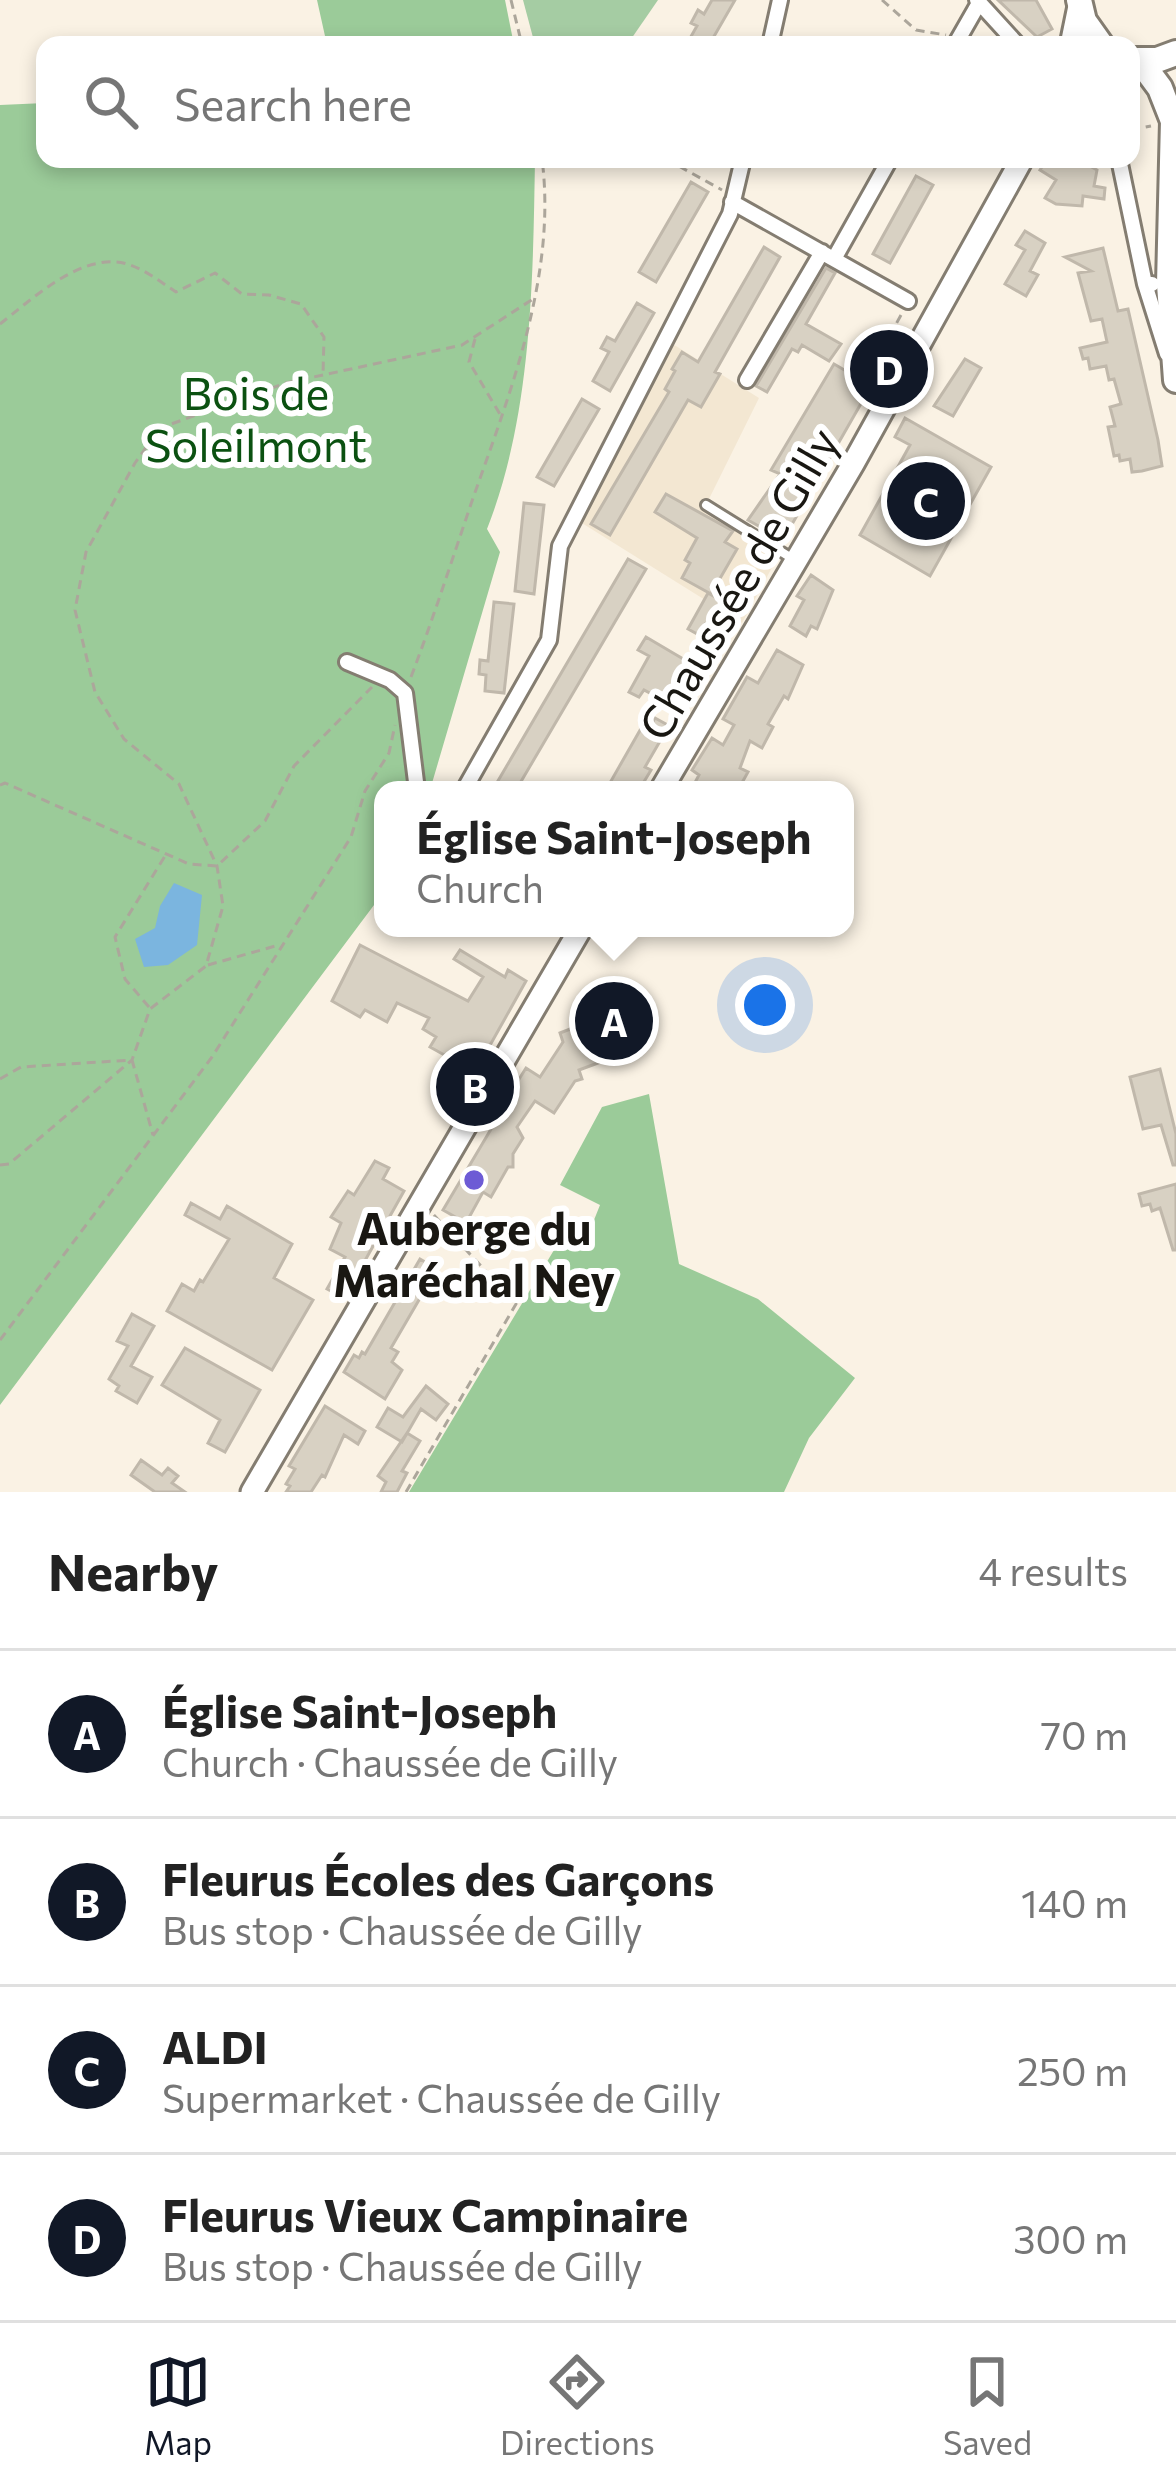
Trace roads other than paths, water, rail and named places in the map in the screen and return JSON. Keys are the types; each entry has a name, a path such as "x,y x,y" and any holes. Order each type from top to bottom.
{"highway":[{"path":"1079,3 1095,36"},
{"path":"1140,59 1176,52"},
{"path":"1140,65 1160,88 1173,121 1157,284 1174,372"}],"main road":[{"path":"1073,36 1079,3"},
{"name":"Chaussée de Gilly","path":"666,781 853,464 1017,168"},
{"path":"252,1492 576,937"}],"street":[{"path":"772,36 781,0"},
{"path":"960,36 978,1 1013,36"},
{"path":"1064,36 1079,3"},
{"path":"469,781 549,640 560,546 733,200 741,168"},
{"path":"747,380 884,168"},
{"path":"1122,168 1157,284"},
{"path":"733,200 908,301"},
{"path":"347,662 390,680 405,693 416,781"}],"lane":[{"path":"706,505 794,560"}],"water":[{"path":"174,883 202,895 197,945 168,965 144,967 135,939 155,928 160,906"}],"place":[{"name":"Fleurus Vieux Campinaire","path":"889,369"},
{"name":"ALDI","path":"926,501"},
{"name":"Église Saint-Joseph","path":"614,1021"},
{"name":"Fleurus Écoles des Garçons","path":"475,1087"},
{"name":"Auberge du Maréchal Ney","path":"474,1180"}],"park label":[{"name":"Bois de Soleilmont","path":"256,417"}]}
